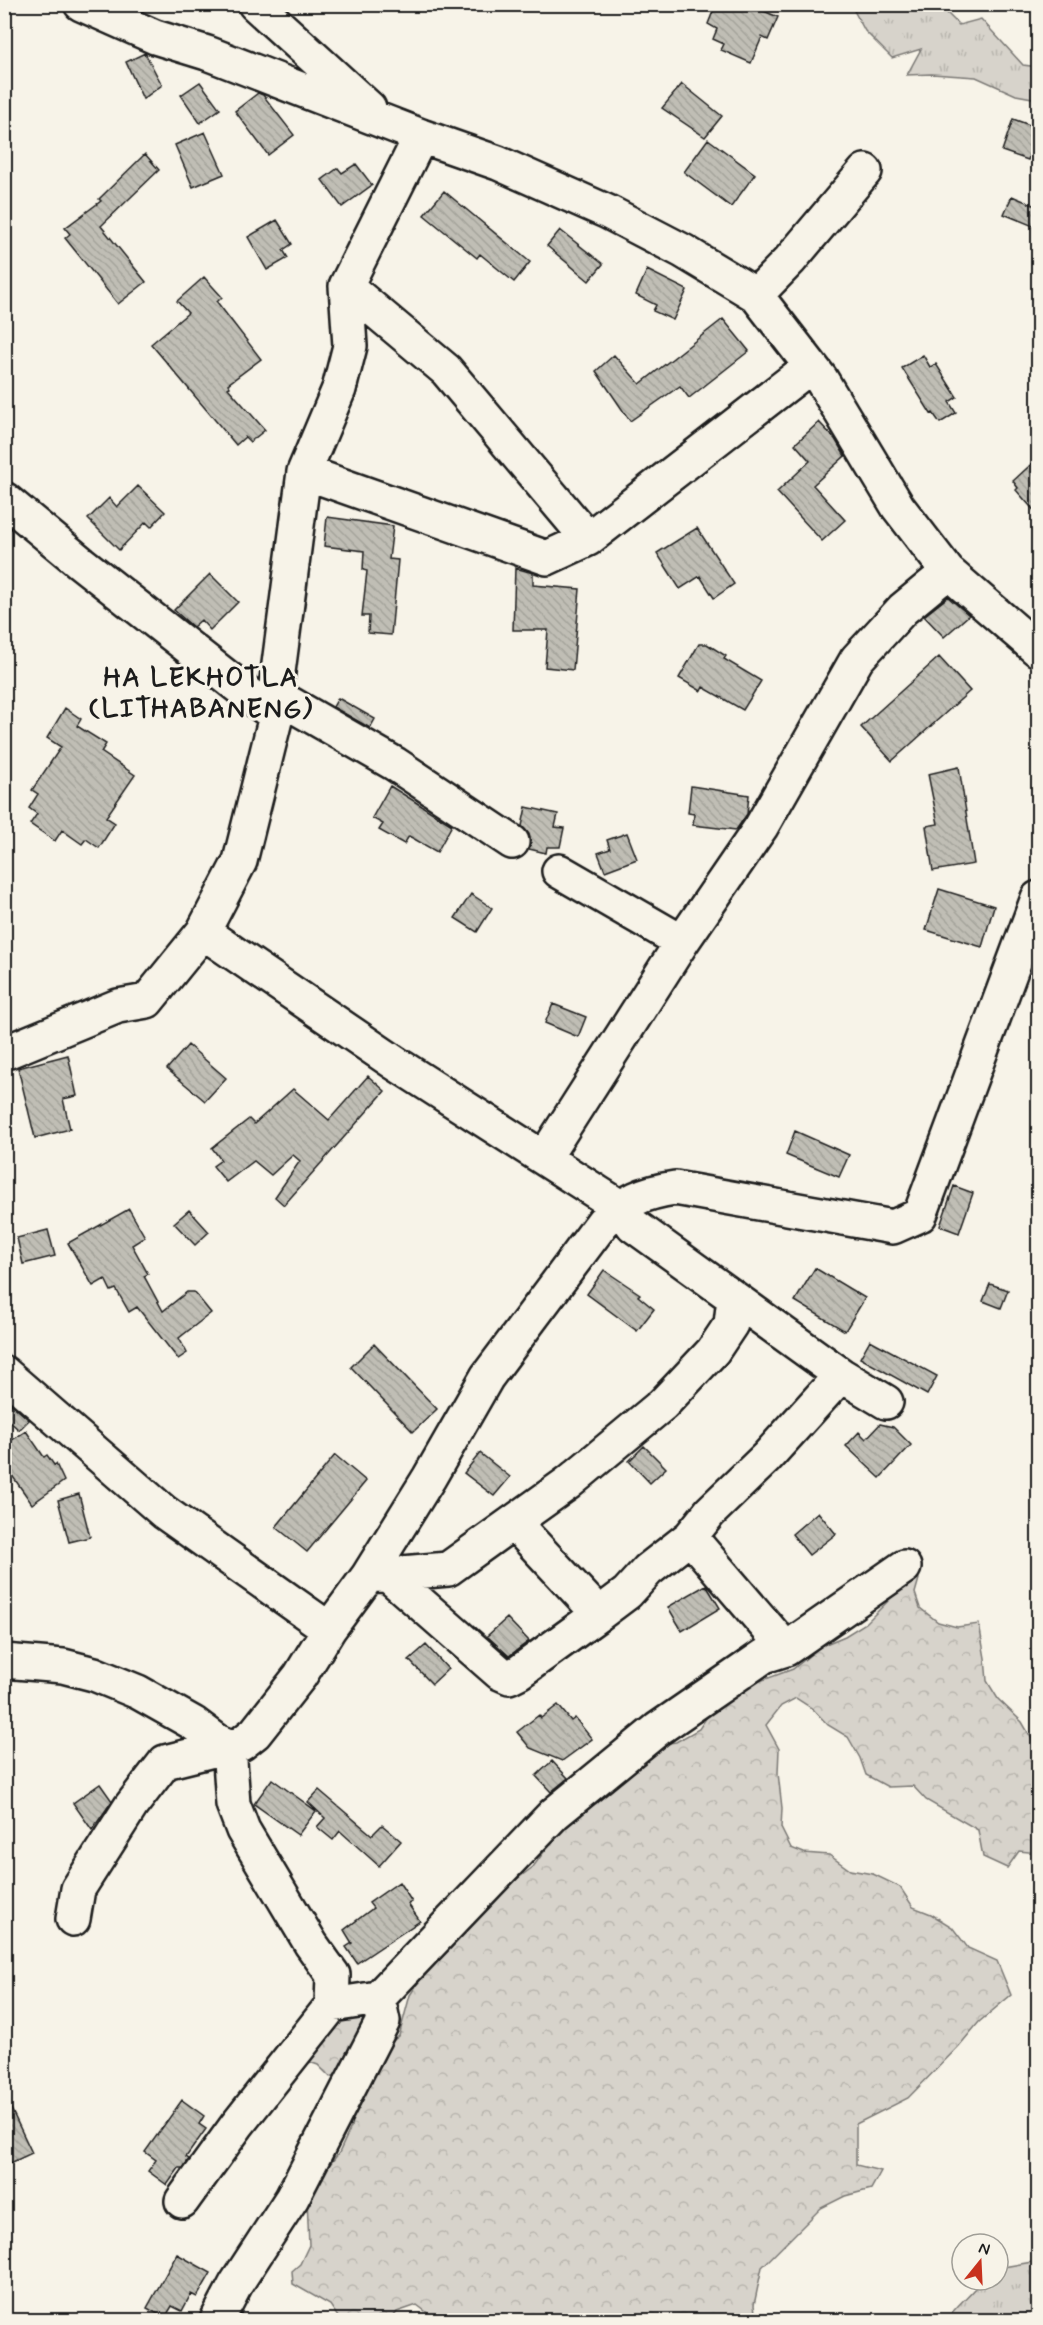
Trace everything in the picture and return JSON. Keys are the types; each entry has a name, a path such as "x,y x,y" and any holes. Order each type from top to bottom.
{"street":[{"path":"81,4 155,37 207,53 421,136 498,163 608,212 683,251 756,295 821,379 898,507 948,572 1038,650"},
{"path":"255,4 384,122"},
{"path":"4,1053 117,1006 147,1001 203,932 220,904 240,861 275,706 304,472 339,389 350,346 346,286 421,136"},
{"path":"756,295 790,260 865,171"},
{"path":"346,286 446,370 588,539"},
{"path":"304,472 547,558 588,539 811,366"},
{"path":"4,500 80,562 275,706 395,764 512,842"},
{"path":"544,1158 682,942 761,827 857,659 903,609 948,572"},
{"path":"559,871 682,942"},
{"path":"73,1919 78,1889 131,1806 165,1762 242,1744 255,1733 300,1676 329,1629 378,1575 429,1478 487,1377 603,1222 620,1207 647,1192 675,1188 893,1227 920,1215 1038,897"},
{"path":"203,932 395,1063 620,1207 633,1225 841,1375 886,1402"},
{"path":"378,1575 448,1569 568,1484 663,1404 713,1351 731,1324 734,1298"},
{"path":"4,1373 164,1512 329,1629"},
{"path":"378,1575 500,1673 509,1677 627,1593 648,1570 690,1537 710,1512 766,1458 841,1375"},
{"path":"514,1523 599,1614"},
{"path":"690,1537 786,1648"},
{"path":"332,2005 378,1998 554,1814 658,1729 764,1656 786,1648 903,1567"},
{"path":"4,1661 63,1666 94,1674 138,1692 193,1722 217,1741 229,1746"},
{"path":"182,2201 237,2125 332,2005 333,1975 311,1944 240,1822 233,1804 229,1746"},
{"path":"217,2320 236,2284 292,2198 383,2021 378,1998"}],"green space":[{"path":"851,5 939,5 959,25 981,19 1023,65 1038,67 1038,99 1016,95 976,77 907,75 921,49 892,58 865,31"},
{"path":"905,1578 919,1579 915,1593 920,1608 938,1622 957,1627 979,1624 987,1681 998,1699 1022,1722 1032,1739 1038,1760 1038,1853 1019,1851 1007,1868 983,1857 978,1830 926,1800 913,1786 888,1787 866,1775 860,1758 848,1737 828,1725 813,1709 796,1698 781,1706 766,1725 779,1749 781,1828 791,1848 804,1853 829,1855 850,1870 873,1874 900,1887 913,1907 931,1914 952,1927 968,1948 997,1961 1011,1995 979,2022 908,2098 856,2124 856,2165 881,2171 871,2189 845,2196 821,2208 762,2267 754,2305 756,2320 437,2320 417,2305 397,2312 391,2320 340,2320 330,2305 293,2284 292,2271 300,2264 309,2245 307,2198 339,2153 351,2127 354,2100 378,2052 399,2036 410,1995 426,1971 505,1888 533,1867 565,1823 655,1745 676,1742 699,1729 712,1709 733,1691 793,1669 821,1646 845,1636 866,1623 888,1601"},
{"path":"356,2015 368,2024 344,2072 330,2077 318,2065 301,2059 321,2024"},
{"path":"1038,2261 1038,2320 946,2320 971,2292 1010,2292 1010,2266"}],"building":[{"path":"716,4 747,4 778,17 768,40 762,37 751,63 721,50 724,44 713,39 717,29 708,24"},
{"path":"145,53 162,85 143,99 126,62"},
{"path":"200,82 220,109 200,123 181,95"},
{"path":"682,84 722,116 705,137 662,108"},
{"path":"258,93 263,95 294,135 268,155 235,111"},
{"path":"1013,119 1038,128 1028,160 1002,151"},
{"path":"205,132 224,174 193,187 175,145"},
{"path":"708,139 755,174 731,207 684,172"},
{"path":"145,154 159,170 101,226 146,282 118,304 65,238 70,234 65,228 101,201 99,199"},
{"path":"356,164 372,185 342,207 322,180 338,168 342,173"},
{"path":"444,191 530,262 514,282 480,254 477,258 424,215"},
{"path":"1012,196 1038,207 1038,228 1004,214"},
{"path":"277,220 292,244 283,250 288,258 267,270 248,237"},
{"path":"560,230 603,264 589,281 547,246"},
{"path":"647,270 687,290 673,320 653,311 656,305 636,295"},
{"path":"204,277 222,297 217,302 261,359 228,384 230,387 228,388 265,430 250,442 245,437 236,445 151,344 188,313 177,301"},
{"path":"723,319 749,351 689,398 680,386 630,421 596,371 614,355 640,384"},
{"path":"923,355 930,367 936,364 957,397 949,402 956,413 940,423 933,413 931,414 902,368"},
{"path":"819,422 835,439 845,456 813,485 845,520 822,541 777,492 810,461 795,444"},
{"path":"1038,458 1038,515 1016,490 1018,488 1013,481"},
{"path":"138,486 165,512 151,527 146,522 119,550 88,519 109,498 117,507"},
{"path":"327,517 393,526 389,559 398,560 391,635 368,633 369,616 362,616 367,571 363,570 364,551 324,546"},
{"path":"697,528 734,584 714,598 700,576 680,589 657,553"},
{"path":"515,568 533,573 533,585 580,589 573,670 545,667 548,630 513,630"},
{"path":"210,574 238,602 210,630 201,620 193,627 174,610"},
{"path":"948,597 969,615 944,637 924,616"},
{"path":"699,644 707,644 726,656 724,659 761,681 743,710 703,687 701,691 679,678"},
{"path":"939,657 970,691 892,761 861,727"},
{"path":"338,698 375,719 370,728 333,707"},
{"path":"65,708 81,719 77,726 106,744 101,752 135,775 106,817 115,823 99,848 86,839 82,844 62,830 55,841 30,824 37,814 29,808 38,794 32,790 61,747 47,738"},
{"path":"959,767 974,864 933,871 926,826 938,824 928,774"},
{"path":"390,786 452,825 437,852 409,836 404,844 379,830 383,824 372,818"},
{"path":"691,786 749,795 747,814 736,830 693,825 694,814 688,813"},
{"path":"526,807 558,814 555,827 564,828 560,847 547,847 546,853 529,849 531,843 529,834 522,826"},
{"path":"627,833 637,859 605,871 598,853 610,849 607,840"},
{"path":"939,889 994,906 982,947 926,930"},
{"path":"471,894 492,908 477,932 455,918"},
{"path":"553,1004 586,1017 578,1037 545,1023"},
{"path":"188,1045 226,1078 205,1101 167,1069"},
{"path":"68,1055 77,1096 63,1099 70,1129 35,1138 18,1068"},
{"path":"368,1076 385,1091 284,1205 275,1197 300,1161 293,1155 271,1175 254,1161 226,1182 213,1166 221,1160 212,1148 249,1119 254,1124 293,1089 329,1120"},
{"path":"795,1131 849,1155 839,1177 786,1155"},
{"path":"954,1186 973,1193 959,1233 940,1226"},
{"path":"129,1209 145,1237 132,1245 148,1274 144,1276 163,1311 187,1292 194,1292 211,1313 179,1338 187,1353 178,1359 137,1307 129,1312 116,1289 111,1291 105,1279 93,1286 68,1243"},
{"path":"189,1210 209,1232 195,1245 174,1223"},
{"path":"48,1230 55,1256 23,1264 17,1238"},
{"path":"815,1268 865,1298 845,1331 795,1301"},
{"path":"604,1270 640,1294 638,1296 654,1309 637,1331 587,1294"},
{"path":"990,1284 1008,1290 1001,1308 983,1301"},
{"path":"870,1340 937,1376 927,1395 860,1358"},
{"path":"374,1344 437,1409 413,1432 351,1367"},
{"path":"10,1403 29,1420 19,1430 4,1416 4,1408"},
{"path":"880,1424 893,1427 911,1445 880,1478 846,1446 859,1432 866,1439"},
{"path":"26,1431 44,1457 47,1455 54,1465 56,1464 64,1481 32,1504 4,1464 4,1445"},
{"path":"644,1446 666,1468 650,1483 629,1461"},
{"path":"480,1453 510,1477 494,1496 464,1473"},
{"path":"335,1455 366,1481 307,1552 276,1527"},
{"path":"79,1494 90,1537 69,1542 58,1500"},
{"path":"818,1512 836,1534 809,1555 792,1534"},
{"path":"706,1585 720,1608 682,1631 668,1607"},
{"path":"507,1618 529,1641 509,1656 487,1636"},
{"path":"426,1645 448,1669 432,1684 409,1660"},
{"path":"558,1705 571,1721 575,1718 592,1739 562,1761 530,1748 517,1732 539,1715 541,1718"},
{"path":"552,1761 568,1778 551,1792 536,1776"},
{"path":"272,1779 316,1811 298,1835 254,1804"},
{"path":"100,1784 112,1801 92,1830 73,1803"},
{"path":"319,1790 372,1835 382,1825 401,1841 379,1866 340,1831 333,1840 317,1827 325,1818 308,1802"},
{"path":"399,1882 412,1902 408,1904 420,1921 357,1963 346,1947 352,1943 344,1930 373,1908 369,1903"},
{"path":"4,2094 32,2153 4,2166"},
{"path":"182,2100 204,2116 199,2124 206,2129 186,2157 189,2159 183,2168 179,2168 167,2185 148,2171 156,2160 145,2152"},
{"path":"177,2254 211,2273 197,2297 191,2294 182,2311 172,2306 165,2318 147,2308"}],"district":[{"name":"HA LEKHOTLA (LITHABANENG)","path":"201,692"}]}
